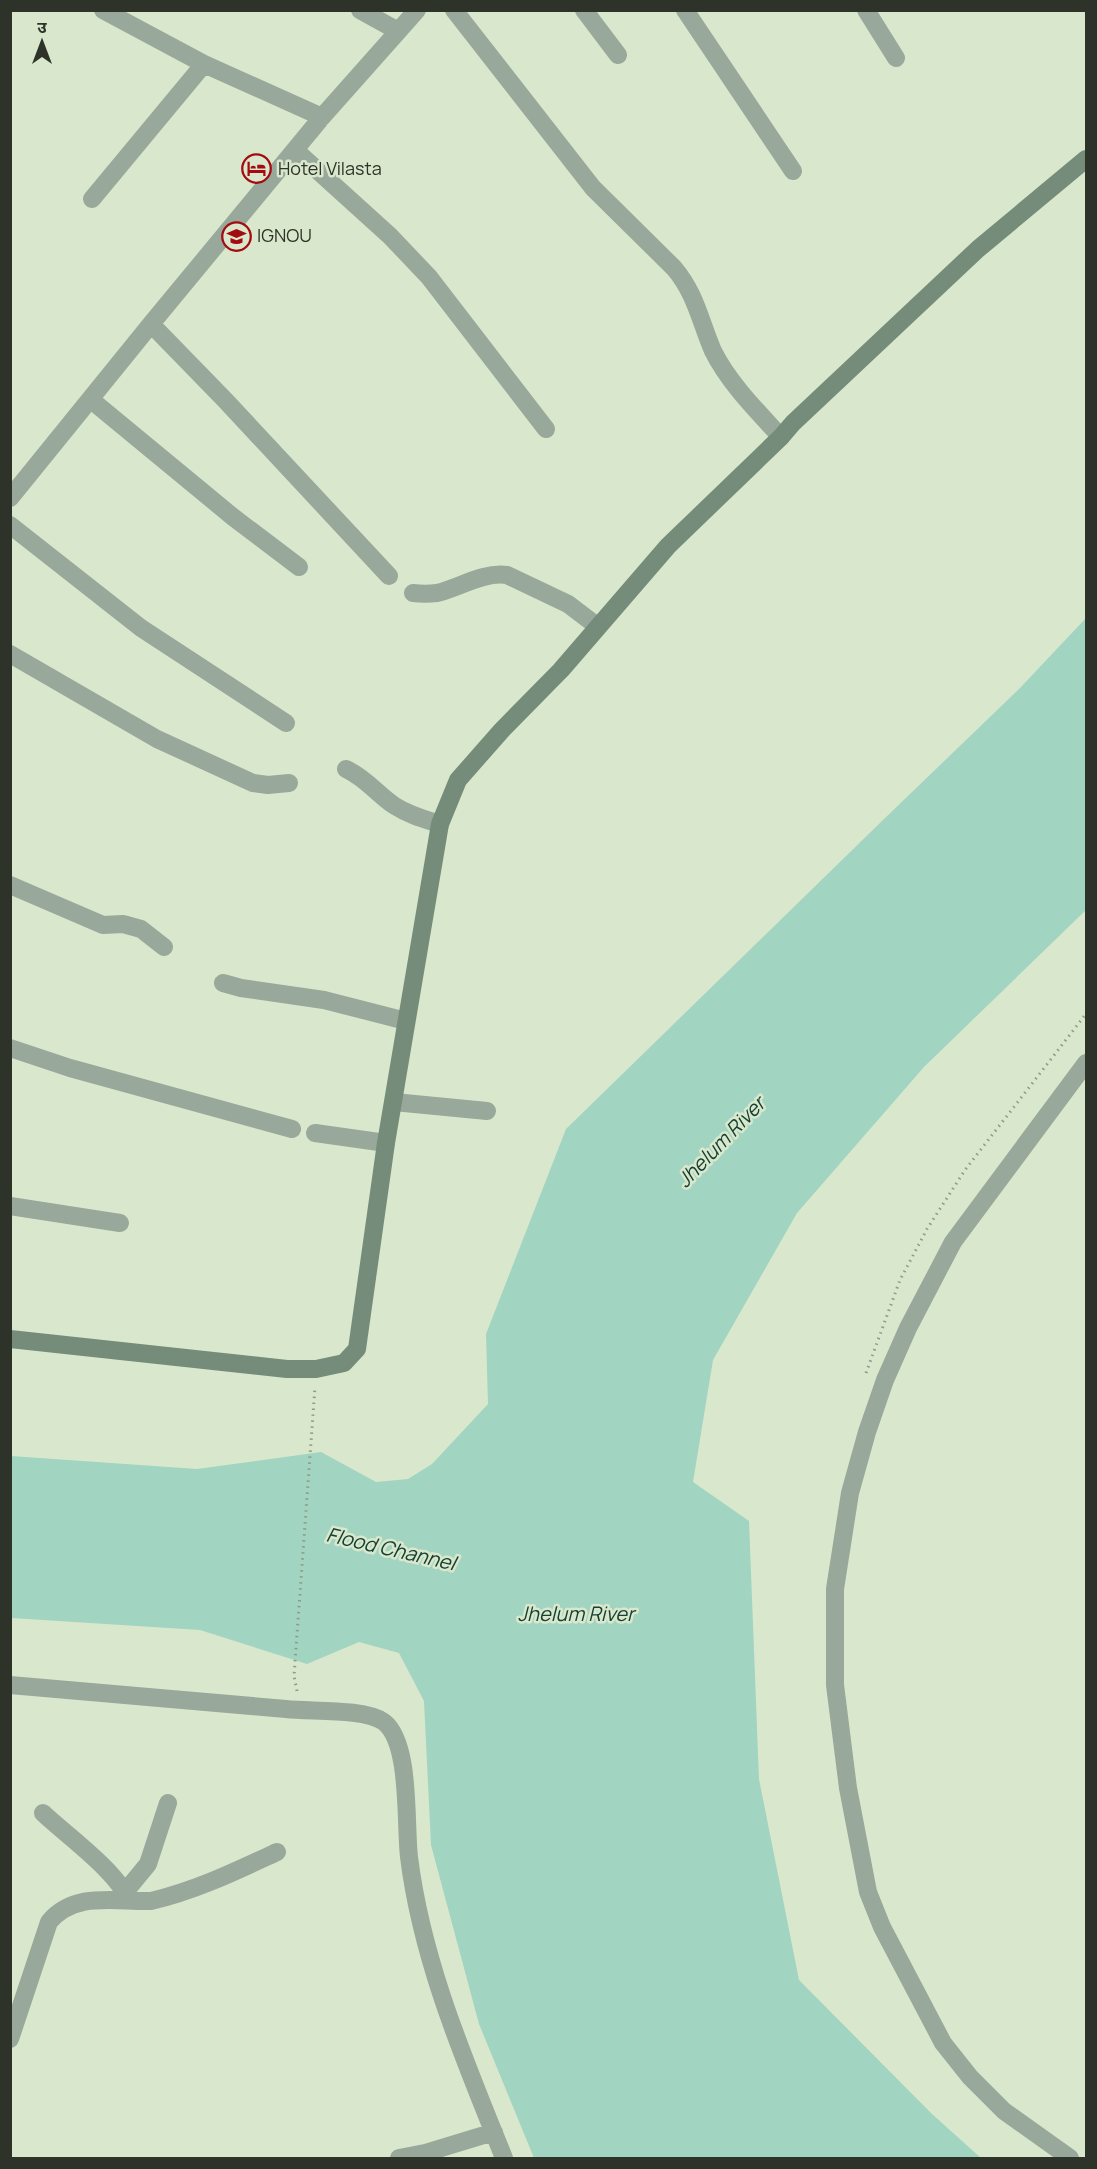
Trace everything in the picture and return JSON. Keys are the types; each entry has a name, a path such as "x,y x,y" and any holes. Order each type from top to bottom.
{"main road":[{"path":"10,1339 287,1369 316,1369 344,1363 357,1349 386,1143 440,824 458,780 502,730 561,670 668,546 793,423 978,249 1086,159"}],"street":[{"path":"360,10 398,31"},
{"path":"10,498 322,117 417,10"},
{"path":"454,10 593,188 684,279 699,309 713,351 724,370 781,437"},
{"path":"584,10 618,55"},
{"path":"685,10 793,171"},
{"path":"866,10 896,58"},
{"path":"107,11 204,64 322,117"},
{"path":"92,199 204,64"},
{"path":"295,150 390,236 429,278 546,429"},
{"path":"151,324 389,576"},
{"path":"90,399 233,517 299,567"},
{"path":"10,525 141,628 286,723"},
{"path":"413,593 438,592 484,576 507,575 568,604 597,626"},
{"path":"10,654 168,744 253,783 268,785 289,783"},
{"path":"346,768 370,783 393,805 408,814 440,824"},
{"path":"10,885 103,925 123,924 141,929 164,947"},
{"path":"223,983 241,988 324,1000 406,1021"},
{"path":"10,1048 70,1068 292,1129"},
{"path":"1070,2158 1004,2111 970,2077 943,2043 875,1910 868,1892 846,1776 835,1685 835,1589 850,1493 867,1432 885,1380 908,1328 953,1242 1086,1063"},
{"path":"393,1102 487,1111"},
{"path":"315,1132 386,1143"},
{"path":"10,1206 120,1223"},
{"path":"10,1685 362,1714 375,1717 393,1731 400,1749 405,1784 407,1844 419,1918 450,2024 504,2158"},
{"path":"127,1896 148,1864 168,1803"},
{"path":"43,1814 110,1873 127,1896"},
{"path":"10,2039 50,1922 64,1907 77,1902 127,1896 151,1901 160,1899 205,1884 277,1852"},
{"path":"399,2158 494,2132"}],"path":[{"path":"864,1382 900,1280 927,1229 965,1170 1086,1014"},
{"path":"294,1676 314,1401"}],"water":[{"name":"Jhelum River","path":"1086,618 1086,910 924,1067 797,1213 713,1360 693,1482 749,1521 759,1779 799,1980 932,2114 981,2158 534,2158 479,2024 431,1845 424,1701 399,1653 359,1642 307,1664 200,1630 11,1618 11,1456 197,1469 321,1452 376,1482 408,1479 432,1464 488,1404 486,1334 566,1129 1020,688"}],"place":[{"name":"Hotel Vilasta","path":"257,169"},
{"name":"IGNOU","path":"236,236"}],"water label":[{"name":"Flood Channel","path":"391,1549"}]}
